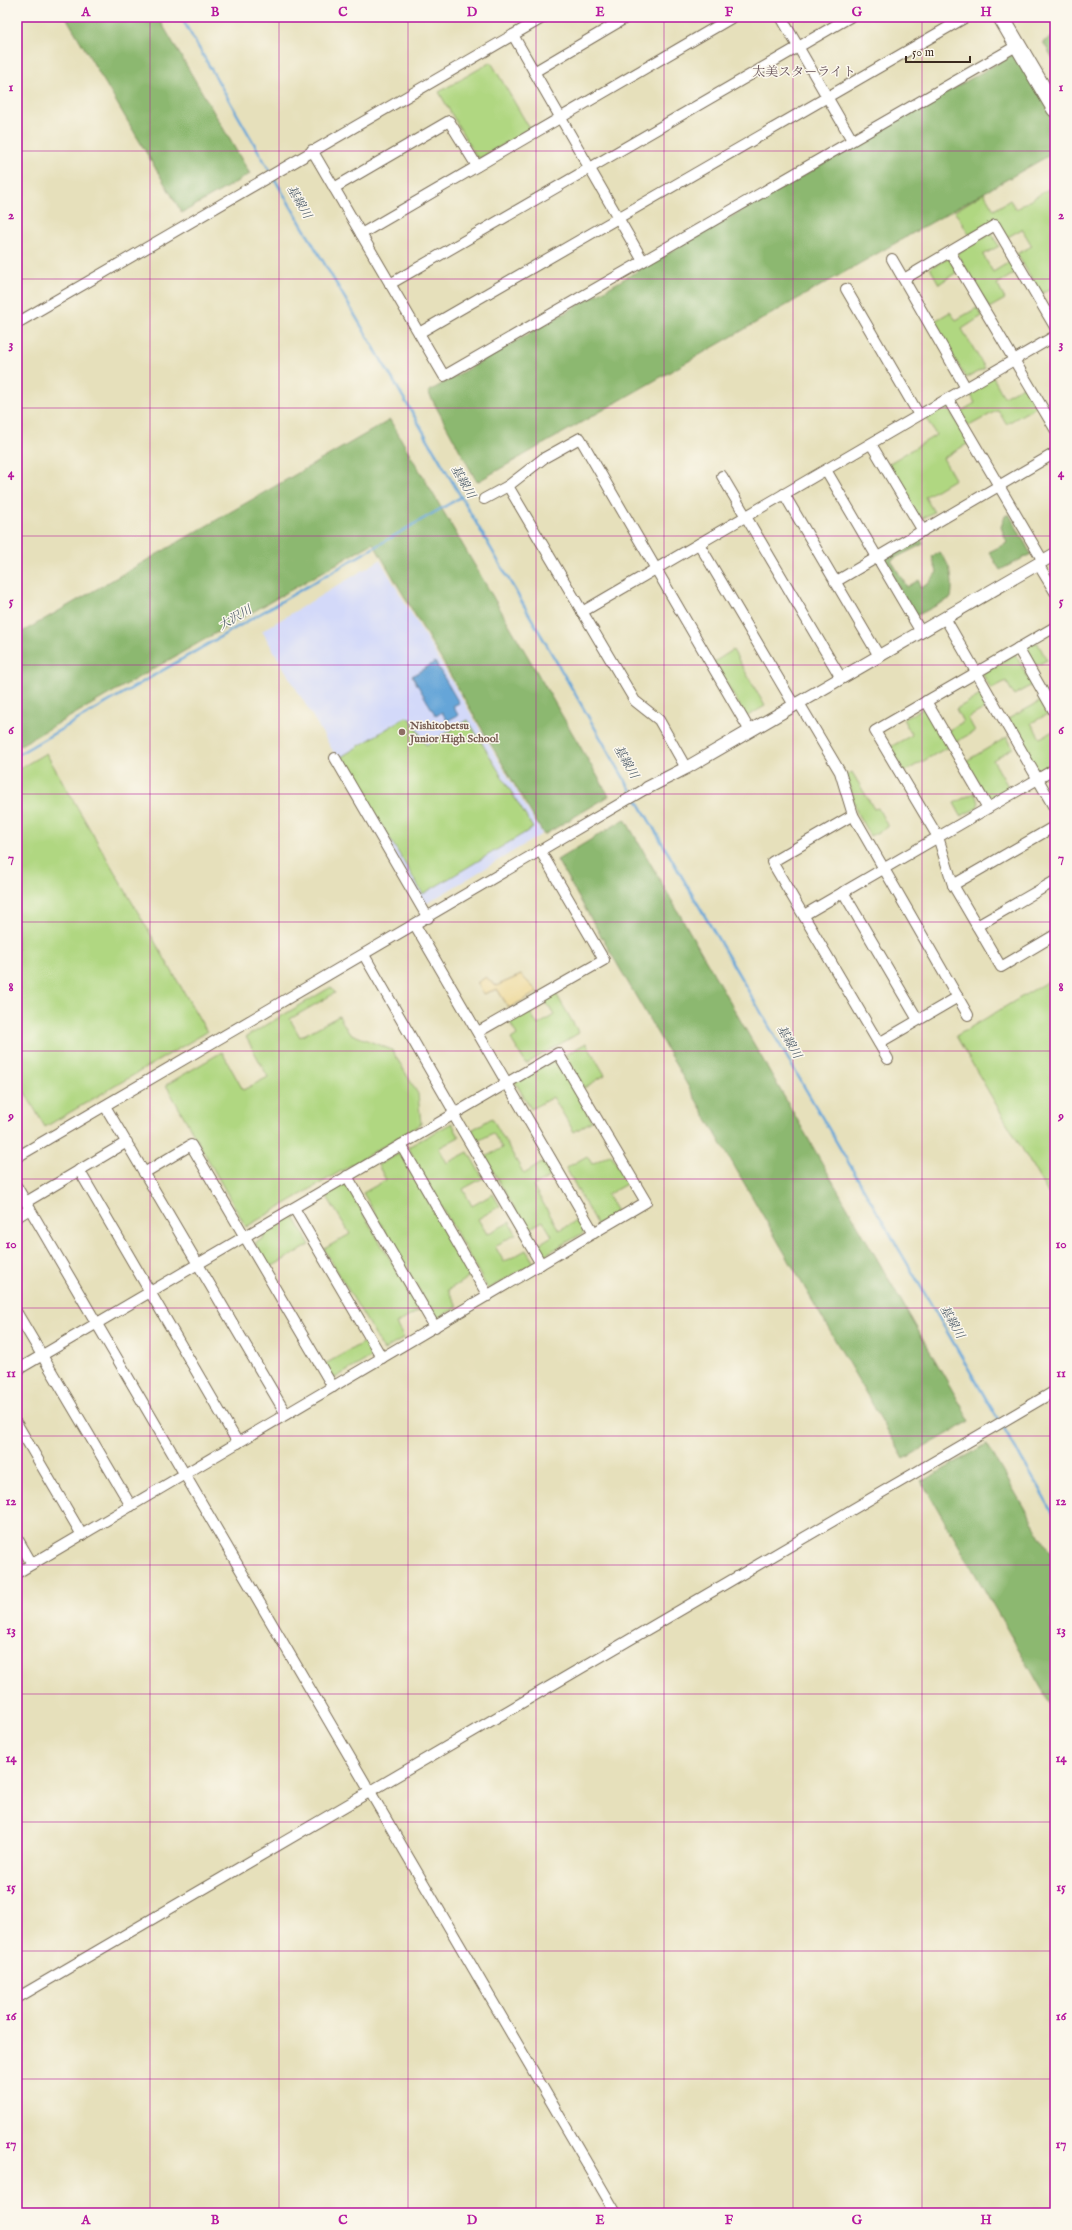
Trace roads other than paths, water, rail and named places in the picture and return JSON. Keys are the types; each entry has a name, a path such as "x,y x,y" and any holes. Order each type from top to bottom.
{"main road":[{"path":"1001,17 1055,109"}],"street":[{"path":"17,323 312,150 544,17"},
{"path":"534,72 627,17"},
{"path":"361,234 733,17"},
{"path":"780,17 852,140"},
{"path":"390,284 850,17"},
{"path":"419,333 966,17"},
{"path":"513,35 643,261"},
{"path":"312,150 444,376 1018,45"},
{"path":"334,188 449,121 477,166"},
{"path":"904,279 995,225 1055,327"},
{"path":"950,252 1055,429"},
{"path":"892,259 966,388"},
{"path":"846,289 919,416"},
{"path":"582,612 1055,336"},
{"path":"948,399 999,486 1041,562 1055,592"},
{"path":"484,499 508,486 544,458 580,438 750,731"},
{"path":"871,444 923,530"},
{"path":"835,582 1055,453"},
{"path":"826,470 921,632"},
{"path":"722,476 841,678"},
{"path":"508,486 635,701 659,720 686,768"},
{"path":"784,494 878,656"},
{"path":"698,544 840,772 853,815 968,1015"},
{"path":"17,1157 415,926 647,788 686,768 1055,554"},
{"path":"945,618 1055,809"},
{"path":"1055,627 875,730 938,837 953,885 1001,967 1055,936"},
{"path":"1018,648 1055,713"},
{"path":"926,701 988,808"},
{"path":"335,758 428,918"},
{"path":"804,915 1055,769"},
{"path":"853,815 772,862 888,1060"},
{"path":"953,885 1055,826"},
{"path":"478,1032 604,960 541,852"},
{"path":"977,926 1055,881"},
{"path":"843,892 918,1020"},
{"path":"415,926 594,1233"},
{"path":"364,955 452,1108 453,1114 541,1264"},
{"path":"879,1043 958,997"},
{"path":"17,1370 558,1053 646,1202 17,1573"},
{"path":"105,1106 286,1414"},
{"path":"17,1217 28,1206 79,1170 127,1142"},
{"path":"144,1173 191,1145 333,1387"},
{"path":"401,1145 488,1296"},
{"path":"79,1170 238,1443"},
{"path":"348,1176 435,1327"},
{"path":"17,1187 616,2213"},
{"path":"294,1208 382,1358"},
{"path":"17,1313 131,1506"},
{"path":"17,1998 1055,1391"},
{"path":"17,1424 82,1535"},
{"path":"17,1538 32,1564"}],"water":[{"path":"435,662 459,703 453,706 458,715 447,721 442,712 436,716 412,676"}],"waterway":[{"name":"基線川","path":"181,17 271,173"},
{"name":"基線川","path":"274,178 416,419 633,794"},
{"name":"大沢川","path":"17,755 461,497"},
{"name":"基線川","path":"636,798 999,1421"},
{"name":"基線川","path":"1002,1425 1055,1516"}],"place":[{"name":"Nishitobetsu Junior High School","path":"402,732"}],"district":[{"name":"太美スターライト","path":"804,72"}]}
